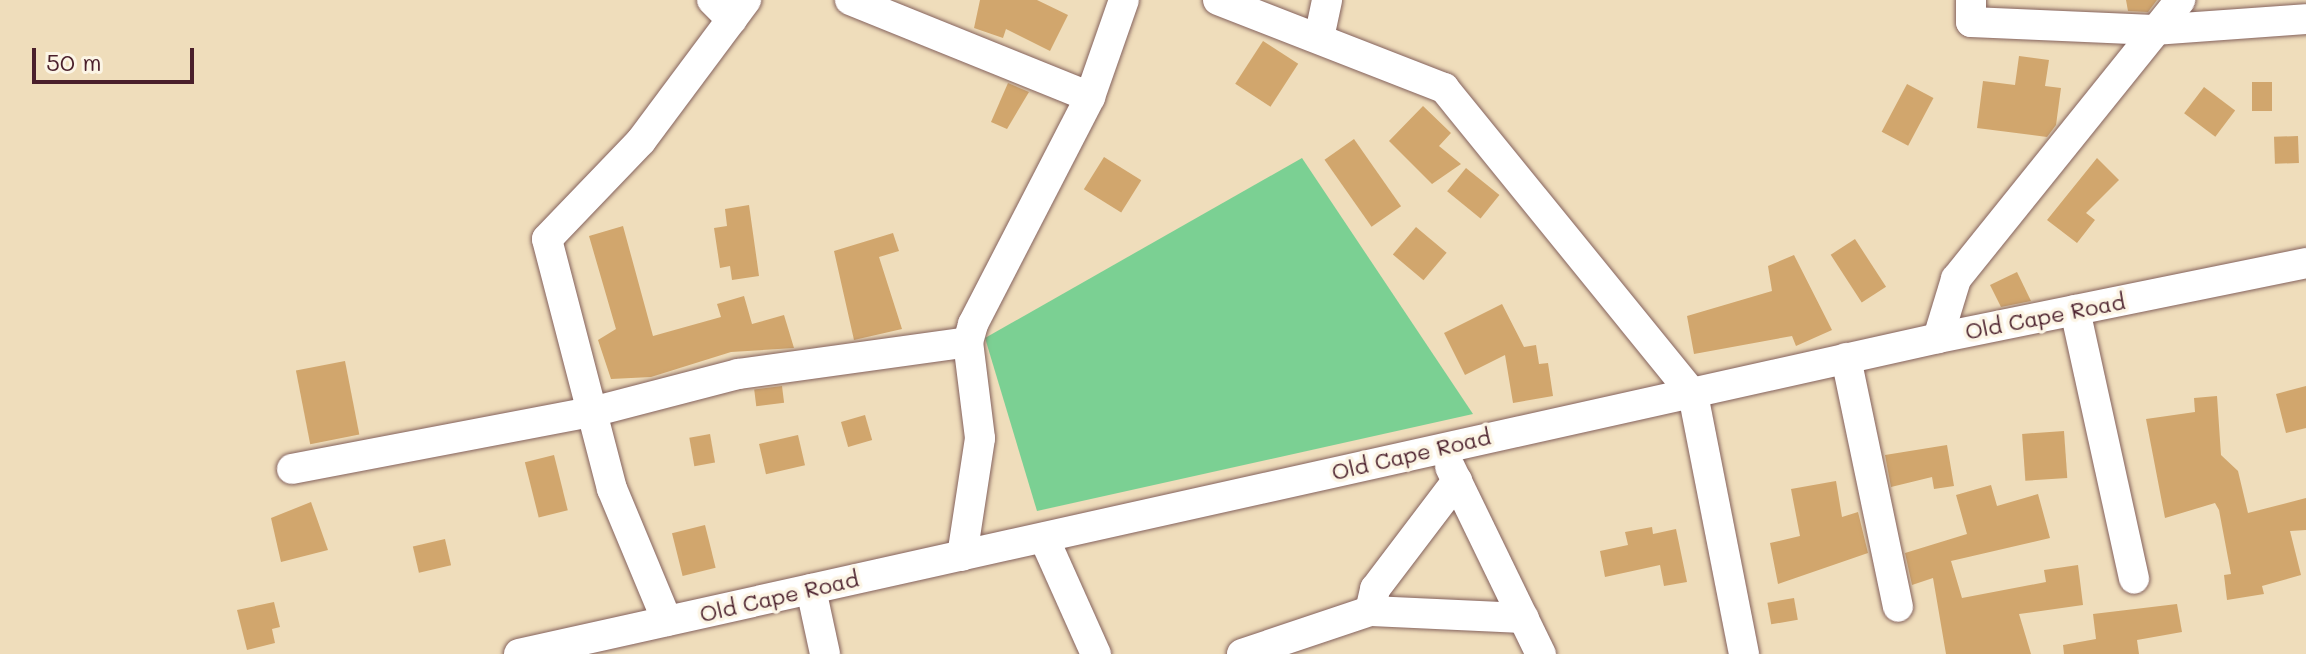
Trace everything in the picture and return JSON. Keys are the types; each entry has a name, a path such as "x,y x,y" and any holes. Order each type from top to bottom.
{"street":[{"path":"850,0 1090,97"},
{"path":"962,556 980,438 968,342 989,286 1090,97 1124,0"},
{"path":"1218,0 1444,88 1693,394 1744,654"},
{"path":"1319,38 1327,0"},
{"path":"1971,0 1971,22 2154,30 2306,19"},
{"path":"1938,338 1956,279 2033,192 2154,30 2180,0"},
{"path":"667,621 630,539 592,412 547,239 641,141 730,7"},
{"name":"Old Cape Road","path":"519,654 603,645 667,621 1441,447 1938,338 2306,263"},
{"path":"2075,310 2134,579"},
{"path":"292,469 592,412 738,374 968,342"},
{"path":"1846,358 1898,607"},
{"path":"1441,447 1541,654"},
{"path":"1370,611 1375,589 1457,481"},
{"path":"1044,538 1096,654"},
{"path":"811,589 825,654"},
{"path":"1242,654 1370,611 1524,618"}],"green space":[{"path":"1302,158 1473,414 1037,511 985,338"}],"building":[{"path":"980,0 1037,0 1068,15 1050,51 1006,29 1003,38 974,28"},
{"path":"2126,0 2157,0 2148,12 2128,11"},
{"path":"1263,41 1298,64 1270,107 1235,84"},
{"path":"2019,56 2049,60 2045,86 2061,88 2056,125 2047,137 1977,128 1983,81 2015,85"},
{"path":"2252,82 2272,82 2272,111 2252,111"},
{"path":"1008,83 1029,92 1007,129 991,122"},
{"path":"1907,84 1933,98 1908,146 1882,132"},
{"path":"2204,87 2235,110 2215,137 2184,113"},
{"path":"1423,106 1451,133 1439,146 1461,164 1432,184 1389,141"},
{"path":"2298,136 2299,163 2275,164 2274,137"},
{"path":"1354,139 1401,206 1372,227 1325,160"},
{"path":"1104,157 1141,180 1121,213 1084,189"},
{"path":"2097,158 2119,180 2086,213 2095,220 2077,243 2047,220"},
{"path":"1466,168 1499,195 1481,218 1447,191"},
{"path":"749,205 759,276 732,280 730,266 720,268 714,228 727,226 725,209"},
{"path":"623,226 653,336 721,317 717,304 744,296 752,324 784,315 794,348 731,352 651,377 611,379 598,340 616,329 589,236"},
{"path":"1416,227 1447,253 1424,280 1393,255"},
{"path":"893,233 899,251 879,257 902,329 854,340 834,251"},
{"path":"1855,239 1886,287 1862,303 1831,255"},
{"path":"1794,255 1832,330 1796,346 1792,336 1694,354 1687,316 1772,291 1768,266"},
{"path":"2017,272 2031,301 2001,307 1990,285"},
{"path":"1502,304 1524,347 1536,345 1539,364 1548,363 1553,396 1513,403 1505,355 1465,375 1444,333"},
{"path":"345,361 359,435 310,444 296,371"},
{"path":"782,386 784,403 756,406 754,389"},
{"path":"2306,386 2306,428 2286,433 2276,394"},
{"path":"2217,396 2221,455 2238,471 2248,513 2306,498 2306,530 2290,531 2301,575 2262,586 2264,594 2227,600 2224,575 2231,574 2219,510 2215,503 2165,518 2146,419 2195,412 2194,398"},
{"path":"865,415 872,440 848,447 841,422"},
{"path":"2064,431 2067,478 2025,481 2022,434"},
{"path":"710,434 715,463 694,466 689,438"},
{"path":"798,435 805,465 766,474 759,444"},
{"path":"1947,445 1954,486 1934,489 1932,477 1891,487 1885,455"},
{"path":"554,455 568,510 539,518 525,462"},
{"path":"1836,481 1842,517 1858,512 1868,553 1778,584 1770,543 1800,536 1791,489"},
{"path":"1991,485 1997,506 2038,494 2050,538 1951,561 1962,598 2046,582 2044,570 2078,565 2083,605 2019,614 2031,654 1946,654 1933,578 1912,585 1905,553 1967,534 1956,495"},
{"path":"311,502 328,550 281,562 271,518"},
{"path":"705,525 716,568 683,576 672,533"},
{"path":"1652,527 1653,534 1676,529 1687,582 1664,586 1660,565 1605,577 1600,551 1628,545 1625,532"},
{"path":"445,539 451,565 419,573 413,546"},
{"path":"1794,598 1798,620 1771,624 1767,603"},
{"path":"274,602 280,627 272,629 275,643 247,650 237,610"},
{"path":"2177,604 2182,632 2137,640 2139,654 2064,654 2063,645 2096,639 2093,614"}]}
